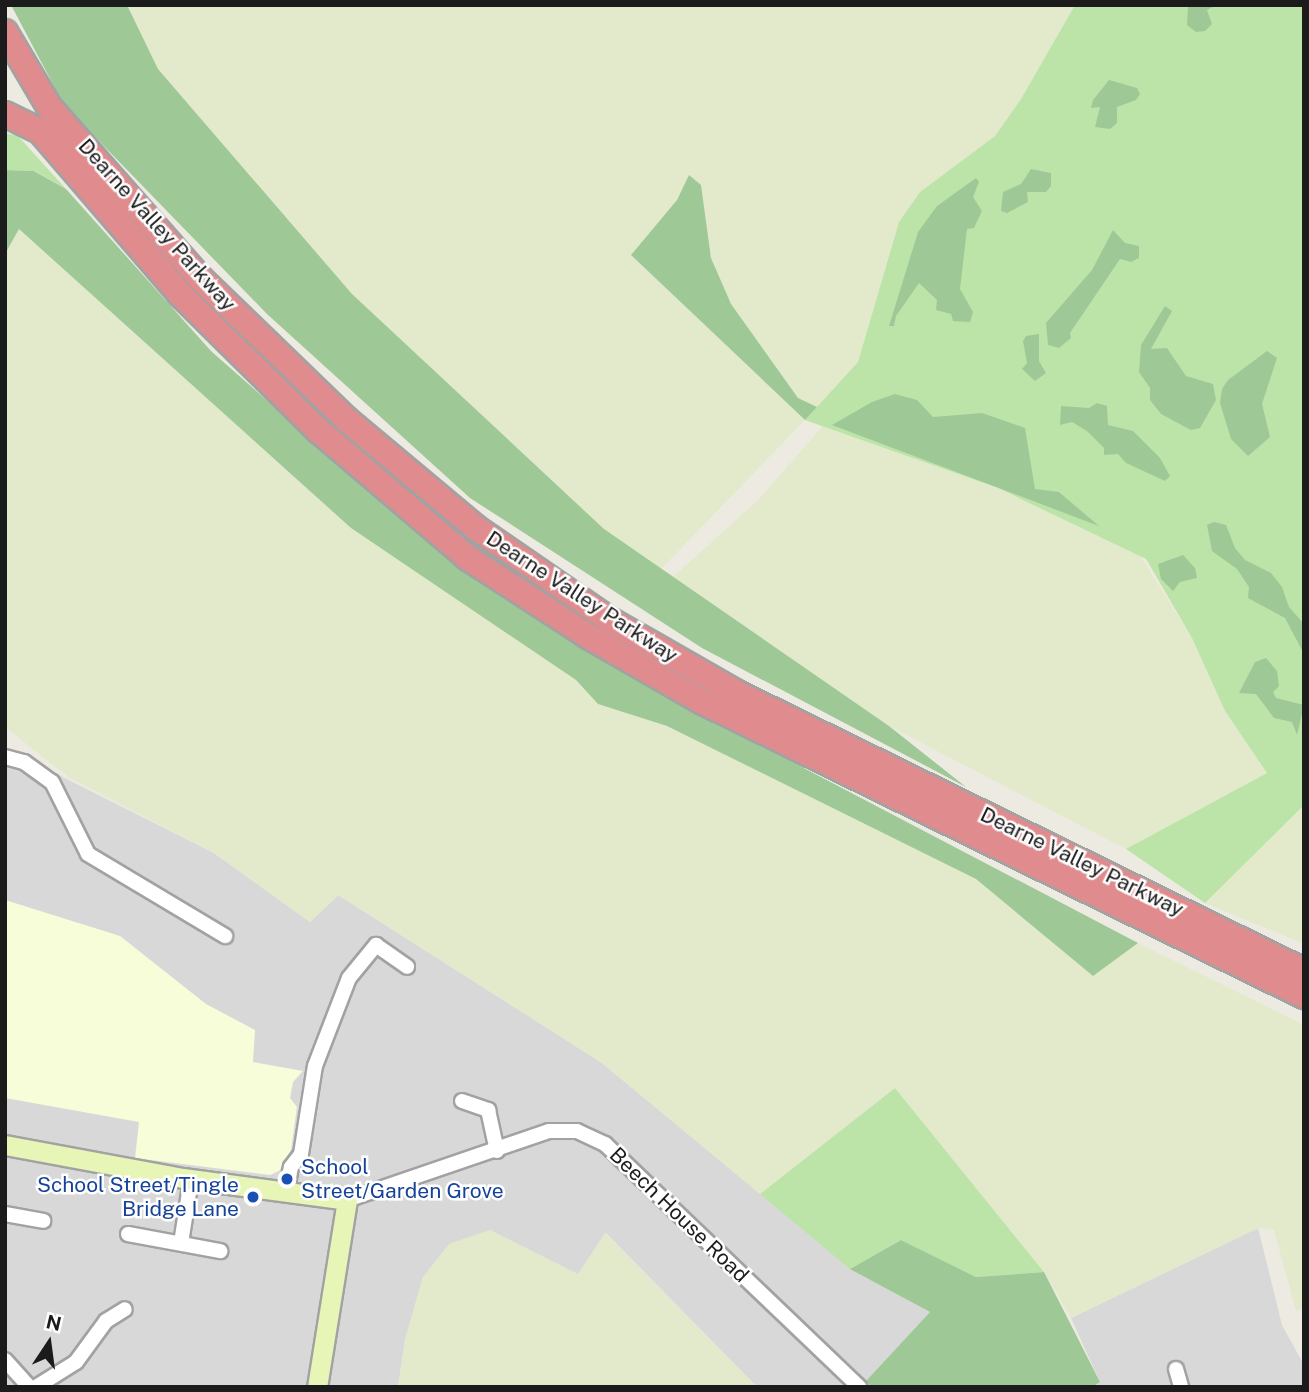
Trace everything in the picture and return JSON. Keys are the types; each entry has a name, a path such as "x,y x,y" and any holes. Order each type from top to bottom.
{"highway":[{"path":"5,32 9,62 5,78"},
{"name":"Dearne Valley Parkway","path":"5,32 50,108 201,279 347,420 476,528 613,622 735,692 1304,971"},
{"name":"Dearne Valley Parkway","path":"5,114 40,131 180,295 319,431 468,558 588,636 703,702 1304,996"}],"street":[{"path":"5,757 24,762 52,782 88,854 225,936"},
{"path":"287,1191 291,1167 301,1154 315,1066 349,978 376,945 407,967"},
{"path":"462,1101 488,1110 497,1151"},
{"name":"Beech House Road","path":"346,1200 497,1151 549,1131 577,1131 605,1144 859,1387"},
{"path":"5,1145 191,1180 346,1200 317,1387"},
{"path":"181,1243 191,1180"},
{"path":"5,1213 43,1221"},
{"path":"128,1234 220,1251"},
{"path":"36,1387 76,1362 106,1321 125,1309"},
{"path":"5,1360 29,1387"},
{"path":"1176,1369 1181,1387"}],"shaded area":[{"path":"127,5 1075,5 1021,99 995,136 920,192 899,222 858,362 817,407 798,398 731,305 711,258 701,185 689,176 677,200 631,255 805,420 661,569 604,529 352,294 158,69"},
{"path":"19,229 351,528 576,680 598,704 667,726 976,879 1092,975 1138,943 1304,1025 1304,1308 1296,1311 1274,1230 1258,1228 1071,1318 1044,1272 895,1088 760,1194 602,1063 339,895 310,922 214,853 70,778 5,727 5,254"},
{"path":"823,426 998,488 1138,552 1192,638 1225,711 1267,773 1126,849 889,726 673,577 758,500"},
{"path":"5,748 214,853 310,922 338,895 602,1063 850,1268 930,1312 866,1381 872,1387 757,1387 606,1233 578,1275 490,1230 423,1277 405,1340 398,1387 5,1387"},
{"path":"1304,805 1304,944 1205,903"},
{"path":"5,900 120,936 206,1004 255,1030 253,1062 303,1071 293,1082 290,1098 297,1107 291,1150 279,1171 270,1175 135,1158 139,1122 5,1098"},
{"path":"1258,1228 1282,1325 1304,1365 1304,1387 1092,1387 1100,1382 1071,1318"},
{"path":"490,1230 578,1274 605,1233 757,1387 398,1387 405,1340 423,1277 449,1244"}],"green space":[{"path":"11,5 127,5 158,69 352,294 604,529 889,726 966,787 702,648 470,498 267,314 64,105"},
{"path":"1075,5 1304,5 1304,805 1205,903 1126,849 1267,773 1225,711 1192,638 1146,559 998,488 805,420 858,362 899,222 920,192 995,136 1021,99"},
{"path":"1188,5 1216,5 1207,10 1212,24 1205,31 1196,32 1187,25"},
{"path":"1109,80 1137,88 1140,94 1136,100 1117,107 1117,123 1110,129 1095,127 1100,107 1091,108 1093,100"},
{"path":"5,133 18,136 66,189 35,171 5,170"},
{"path":"1031,169 1051,173 1051,186 1046,192 1027,192 1028,202 1007,213 1001,211 1003,192 1021,184"},
{"path":"5,170 34,171 66,189 211,351 399,517 503,598 672,699 1138,943 1093,976 976,879 667,726 598,704 576,680 351,528 19,229 5,254"},
{"path":"689,175 701,185 711,258 731,304 798,398 817,407 805,420 631,255 677,200"},
{"path":"976,178 979,182 973,197 982,211 974,228 967,229 960,289 973,312 970,322 953,321 951,314 936,310 937,300 919,283 896,316 894,326 889,326 918,232 937,206"},
{"path":"1113,230 1125,243 1139,246 1139,258 1131,262 1120,259 1070,333 1071,338 1059,348 1048,345 1046,323 1092,270"},
{"path":"1165,306 1172,311 1151,349 1167,348 1186,376 1213,384 1216,400 1200,428 1191,430 1161,414 1150,400 1150,388 1139,372 1141,345"},
{"path":"1039,334 1039,361 1046,373 1035,381 1022,369 1027,363 1023,341 1026,336"},
{"path":"1267,351 1277,358 1262,404 1270,437 1248,456 1231,439 1220,403 1222,389 1228,380"},
{"path":"895,394 917,400 933,417 982,413 1025,428 1035,489 1059,492 1099,526 832,425 872,402"},
{"path":"1097,403 1107,406 1108,425 1133,431 1160,458 1170,476 1165,481 1126,463 1118,454 1104,455 1104,448 1087,431 1072,422 1060,425 1061,406 1089,408"},
{"path":"1214,522 1226,525 1235,548 1245,560 1271,573 1282,587 1289,607 1304,624 1304,654 1285,618 1248,598 1249,587 1237,569 1212,551 1207,525"},
{"path":"1183,555 1195,568 1197,578 1180,582 1173,591 1161,579 1158,564"},
{"path":"1266,658 1277,671 1279,686 1273,692 1276,698 1304,705 1297,735 1292,722 1274,718 1256,694 1239,693 1255,662"},
{"path":"895,1088 1044,1272 976,1277 901,1240 850,1269 760,1194"},
{"path":"901,1240 976,1277 1044,1272 1100,1382 1092,1387 872,1387 866,1381 930,1312 850,1269"}],"place":[{"name":"School Street/Garden Grove","path":"287,1179"},
{"name":"School Street/Tingle Bridge Lane","path":"253,1197"}]}
